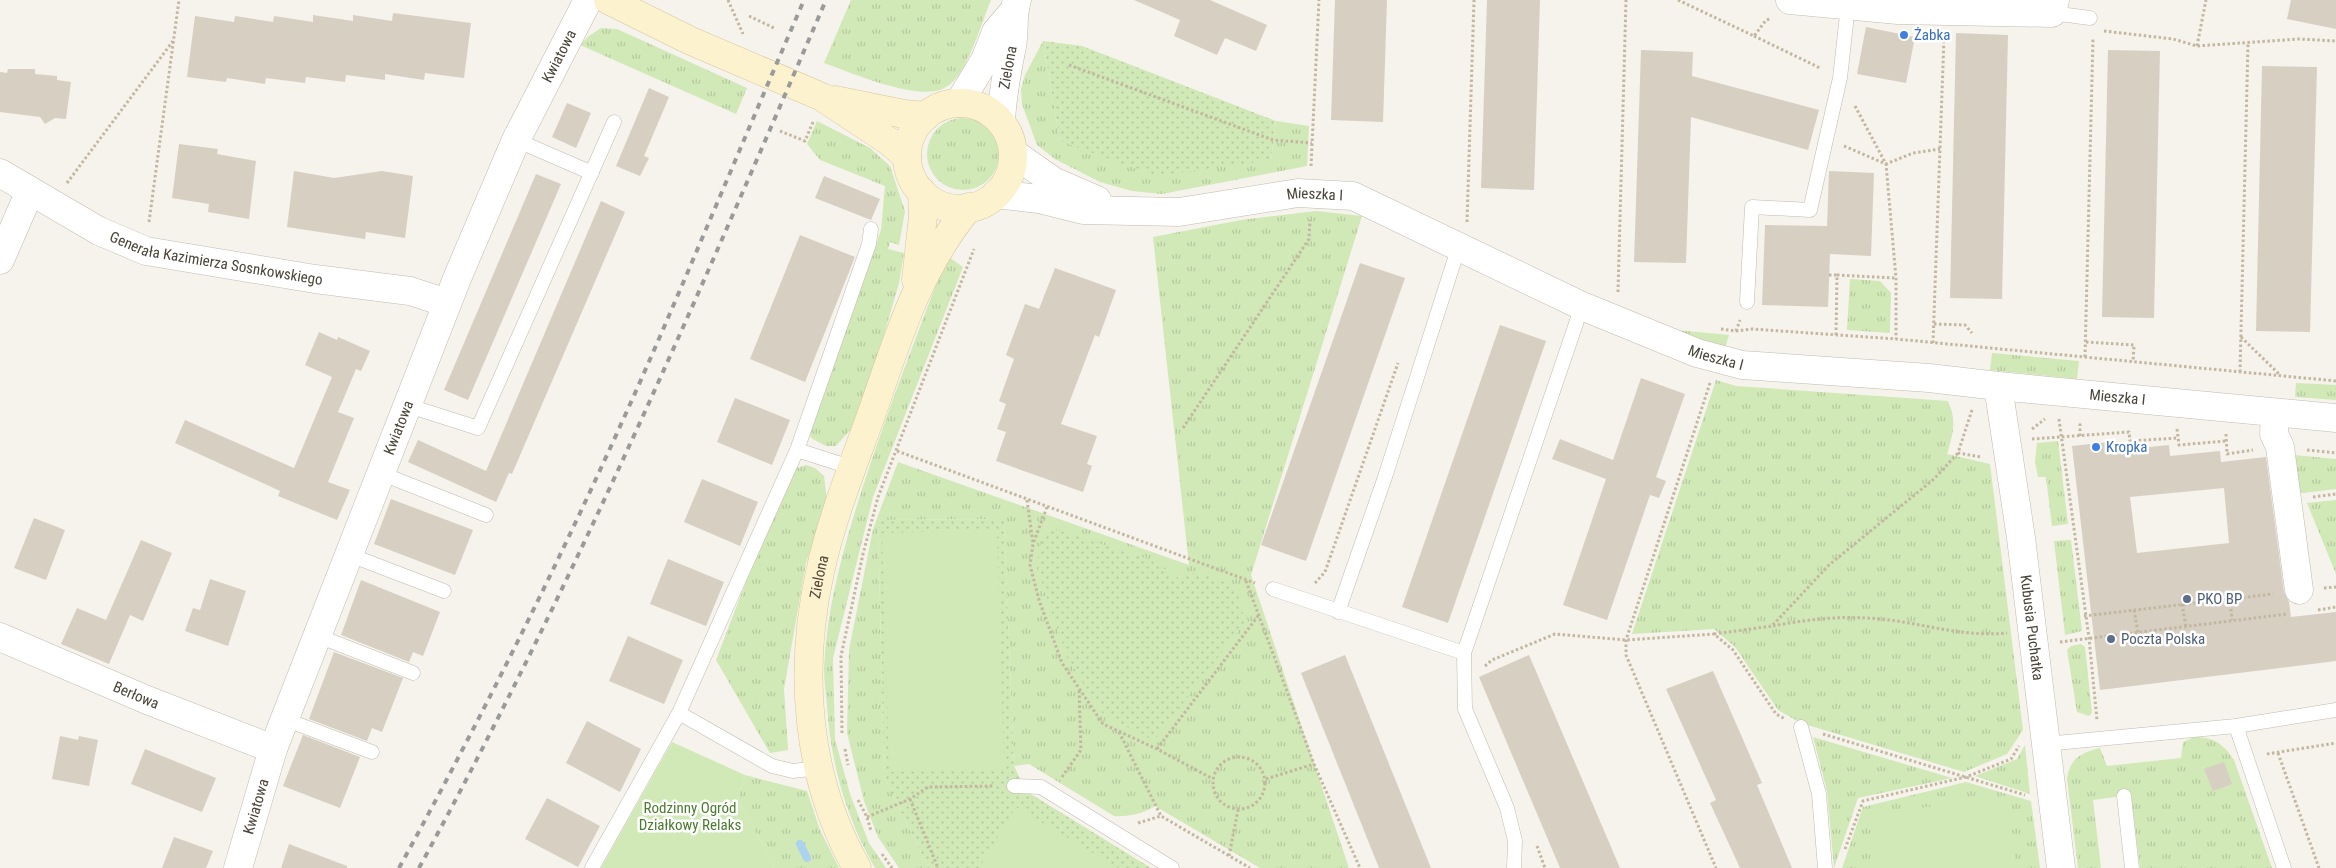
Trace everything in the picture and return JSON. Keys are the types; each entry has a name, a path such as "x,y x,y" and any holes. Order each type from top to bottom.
{"main road":[{"path":"608,0 890,142 907,157"},
{"path":"960,103 987,110 1001,122 1009,137 1013,153 1009,175 996,194 986,201 969,207 947,207 934,201 922,192 913,180 907,157 910,139 926,116 941,106 960,103"},
{"path":"819,106 926,116"},
{"name":"Zielona","path":"915,293 923,216 922,192"},
{"name":"Zielona","path":"857,868 836,826 818,768 808,700 810,630 823,560 853,468 915,293 953,226 969,207"}],"street":[{"name":"Kwiatowa","path":"238,868 273,749 284,719 350,555 406,405 447,303 516,140 588,0"},
{"path":"1790,0 1940,12 2053,7"},
{"name":"Zielona","path":"960,103 985,60 996,32 1015,6"},
{"name":"Zielona","path":"1001,122 1003,86 1013,44 1015,6"},
{"name":"Mieszka I","path":"1013,153 1053,181 1094,199 1127,210"},
{"name":"Generała Kazimierza Sosnkowskiego","path":"0,173 98,231 146,251 315,279 410,291 447,303"},
{"path":"0,260 30,191"},
{"name":"Mieszka I","path":"996,194 1032,198 1082,210 1179,212 1298,193 1353,196 1463,238 1582,306 1697,353 1742,365 1929,378 2336,418"},
{"name":"Kubusia Puchatka","path":"1998,386 2021,538 2034,741 2061,868"},
{"path":"2275,413 2274,434 2280,447 2300,605"},
{"name":"Berłowa","path":"0,637 148,700 273,749"}],"lane":[{"path":"1747,302 1752,207 1810,210 1840,78 1848,6"},
{"path":"2053,7 2090,18"},
{"path":"406,405 478,428 614,122"},
{"path":"516,140 592,173"},
{"path":"592,868 679,713 797,450 869,244 871,229"},
{"path":"1338,612 1463,238"},
{"path":"1514,868 1515,841 1507,808 1465,709 1464,653 1582,306"},
{"path":"797,450 853,468"},
{"path":"380,473 486,515"},
{"path":"350,555 444,590"},
{"path":"1272,589 1464,653"},
{"path":"318,636 413,673"},
{"path":"2034,741 2236,726 2336,710"},
{"path":"679,713 772,766 793,771 818,768"},
{"path":"284,719 372,752"},
{"path":"2236,726 2284,868"},
{"path":"1800,727 1819,794 1825,868"},
{"path":"1014,786 1042,787 1172,868"},
{"path":"2124,796 2132,868"}],"path":[{"path":"148,228 179,0"},
{"path":"728,0 743,35"},
{"path":"1310,172 1318,0"},
{"path":"1463,238 1474,0"},
{"path":"1618,302 1626,0"},
{"path":"2197,46 2206,0"},
{"path":"749,16 776,29"},
{"path":"2085,357 2093,29 2090,18"},
{"path":"1933,343 1944,33"},
{"path":"1754,36 1840,78 1886,164 1896,278 1896,339"},
{"path":"65,186 174,40"},
{"path":"2240,372 2248,43"},
{"path":"1069,65 1273,140 1312,143"},
{"path":"780,132 805,141 819,106"},
{"path":"1826,139 1886,164 1913,153 1940,149"},
{"path":"1183,428 1309,239 1310,215"},
{"path":"842,737 841,656 875,507 977,241"},
{"path":"1836,335 1837,274"},
{"path":"1829,275 1896,278"},
{"path":"1934,324 1965,325 1972,333"},
{"path":"1719,329 1736,331 1752,329 1896,339 2336,380"},
{"path":"2241,337 2280,375"},
{"path":"2086,342 2134,345 2133,362"},
{"path":"1309,583 1316,582 1325,572 1400,356"},
{"path":"1712,376 1626,640 1626,655 1716,868"},
{"path":"1772,626 1829,565 1934,479 1958,453 1973,407"},
{"path":"2058,411 2084,616 2089,638 2097,722"},
{"path":"2080,436 2081,414"},
{"path":"2176,423 2179,445 2226,441"},
{"path":"2225,428 2227,454 2280,447"},
{"path":"2027,439 2129,432 2130,441 2178,438"},
{"path":"897,452 1246,580 1314,764 1360,868"},
{"path":"1958,453 1989,458"},
{"path":"1027,500 1033,544"},
{"path":"1047,507 1033,544 1030,565 1039,600 1062,663 1103,724 1157,749 1213,779"},
{"path":"2070,641 2232,620 2300,605 2336,587"},
{"path":"2084,616 2230,598 2336,608"},
{"path":"2230,598 2232,620"},
{"path":"2182,604 2186,626"},
{"path":"2134,610 2138,632"},
{"path":"1157,749 1259,616"},
{"path":"1482,670 1492,660 1555,634 1626,640 1714,634 1806,619 1868,618 1957,633 1990,635 2015,633"},
{"path":"1714,634 1733,650 1776,714 1800,727 2027,796"},
{"path":"1065,772 1081,750 1079,688"},
{"path":"1119,732 1161,816"},
{"path":"1845,851 1862,801 1966,777 2010,759 2034,741"},
{"path":"2247,757 2336,743"},
{"path":"844,747 850,774"},
{"path":"2278,753 2319,868"},
{"path":"1235,756 1251,759 1263,771 1266,779 1262,797 1256,803 1238,810 1222,803 1216,797 1213,779 1220,764 1235,756"},
{"path":"1266,779 1314,764"},
{"path":"855,793 867,818 871,834"},
{"path":"910,798 938,868"},
{"path":"1229,856 1238,810"},
{"path":"878,848 892,868"}],"green space":[{"path":"851,0 991,0 972,51 957,77 941,89 923,92 879,83 824,63"},
{"path":"601,28 617,29 747,88 736,114 580,45"},
{"path":"1043,41 1060,141 1271,160 1276,121 1309,126 1307,166 1162,194 1132,191 1100,182 1055,159 1037,145 1022,104 1021,89 1025,75"},
{"path":"1043,41 1082,46 1276,121 1271,160 1156,176 1060,141"},
{"path":"963,118 983,124 993,134 999,154 993,174 983,184 963,190 943,184 933,174 927,154 933,134 943,124"},
{"path":"817,121 870,148 890,166 905,211 899,245 890,242 888,249 904,253 899,283 874,369 852,428 836,446 826,446 811,438 809,427 816,417 881,230 885,186 820,160 807,144"},
{"path":"1316,211 1362,216 1251,575 1349,868 1260,868 1155,806 1135,814 1114,816 1029,764 1014,766 1004,519 878,520 884,776 928,868 899,868 878,837 864,801 847,733 849,650 873,529 898,462 1189,565 1153,237 1241,220"},
{"path":"947,256 963,267 873,497 833,658 835,739 850,794 869,843 886,868 875,868 848,810 836,770 829,728 825,683 826,643 833,595 859,500 895,393"},
{"path":"1850,279 1880,281 1891,293 1890,333 1847,330"},
{"path":"1665,329 1729,335 1725,348"},
{"path":"1992,353 2079,361 2077,379 1990,370"},
{"path":"1716,380 1736,386 1948,401 1951,408 1953,428 1947,454 1990,464 2023,730 2007,754 1964,772 1801,723 1778,710 1735,647 1714,629 1632,634"},
{"path":"2296,383 2336,385 2336,400 2295,397"},
{"path":"2058,441 2068,524 2052,526 2046,477 2038,477 2035,462 2037,443"},
{"path":"2284,454 2336,459 2336,489 2303,493 2288,485"},
{"path":"806,465 815,468 824,476 827,501 806,563 784,689 788,750 770,753 716,660 783,485 794,469"},
{"path":"2336,500 2336,574 2307,503"},
{"path":"1004,519 1014,766 1026,791 1151,868 928,868 884,776 878,520"},
{"path":"1049,527 1151,560 1180,579 1196,572 1223,581 1238,594 1245,622 1154,741 1104,715 1067,657 1038,571 1038,551"},
{"path":"997,530 1004,769 889,772 882,533"},
{"path":"2071,540 2082,631 2065,635 2054,541"},
{"path":"2081,644 2085,647 2092,713 2089,716 2077,712 2067,650 2071,646"},
{"path":"1813,737 1952,778 1858,798 1834,868 1827,791"},
{"path":"2194,737 2207,738 2217,742 2226,749 2234,760 2272,868 2140,868 2131,795 2093,800 2101,868 2078,868 2067,779 2070,766 2074,761 2082,754 2100,748 2107,766 2181,758 2183,742"},
{"name":"Rodzinny Ogród Działkowy Relaks","path":"672,742 745,775 738,799 775,868 601,868"},
{"path":"2025,745 2030,794 1975,776 2017,759"},
{"path":"745,775 807,791 820,830 839,868 775,868 738,799"},
{"path":"1966,782 2031,801 2040,868 1842,868 1863,807"},
{"path":"2006,796 2016,868 1877,868 1870,815"},
{"path":"1016,807 1118,868 979,868"}],"building":[{"path":"1134,0 1210,0 1267,25 1256,51 1225,38 1217,55 1174,36 1180,20"},
{"path":"1335,0 1387,0 1383,122 1331,120"},
{"path":"1487,0 1540,0 1534,190 1481,188"},
{"path":"2291,0 2336,0 2336,29 2287,19"},
{"path":"393,13 471,23 464,78 425,73 424,80 385,74 385,80 346,75 345,82 306,77 305,83 266,78 265,84 227,78 226,82 187,77 195,16 234,22 235,16 273,22 274,16 313,22 313,15 353,21 353,15 392,21"},
{"path":"1866,27 1915,37 1906,83 1857,74"},
{"path":"1956,33 2008,35 2002,299 1950,298"},
{"path":"1641,50 1693,52 1692,76 1819,110 1808,150 1691,117 1686,263 1634,262"},
{"path":"2108,50 2160,51 2154,318 2102,317"},
{"path":"2262,66 2317,67 2310,332 2256,331"},
{"path":"8,69 35,69 35,74 57,76 57,80 71,82 66,119 55,118 45,124 40,117 0,112 0,72 7,73"},
{"path":"649,88 669,97 644,156 649,158 640,176 616,166"},
{"path":"567,103 591,113 576,148 552,137"},
{"path":"179,144 218,149 217,154 256,161 249,219 208,212 209,204 172,198"},
{"path":"294,171 334,178 382,171 413,176 405,238 366,232 365,239 287,227"},
{"path":"1829,171 1874,173 1871,256 1830,254 1828,307 1762,305 1765,225 1827,226"},
{"path":"536,174 561,184 468,400 444,390"},
{"path":"824,176 880,199 871,220 815,198"},
{"path":"601,201 625,212 512,474 509,473 496,502 408,462 418,440 486,471"},
{"path":"800,235 855,257 805,382 750,359"},
{"path":"1360,263 1405,278 1306,561 1261,545"},
{"path":"1055,268 1116,290 1099,337 1095,335 1061,424 1097,436 1087,464 1092,466 1083,492 996,461 1006,432 997,429 1006,404 999,401 1014,359 1006,355 1025,304 1039,309"},
{"path":"1500,325 1546,341 1448,623 1402,607"},
{"path":"319,332 337,340 338,337 370,351 361,371 356,369 338,412 354,418 328,482 350,490 337,520 278,496 280,491 175,443 185,420 294,468 332,377 305,365"},
{"path":"1641,378 1685,394 1656,477 1666,481 1659,498 1650,495 1607,620 1563,605 1606,479 1552,459 1560,439 1613,460"},
{"path":"735,398 790,420 772,465 717,442"},
{"path":"2119,441 2120,450 2169,445 2170,456 2220,451 2221,462 2266,457 2284,592 2289,602 2291,617 2336,612 2336,661 2100,690 2072,446","holes":["2224,488 2229,543 2137,553 2130,497"]},
{"path":"702,479 758,502 740,546 684,522"},
{"path":"391,499 473,530 455,575 374,544"},
{"path":"34,518 65,530 46,580 14,568"},
{"path":"141,540 172,553 143,621 130,615 109,664 61,644 77,608 106,620"},
{"path":"668,559 724,582 706,626 650,604"},
{"path":"210,579 246,591 228,646 185,631 193,608 200,610"},
{"path":"361,580 440,612 423,656 413,652 409,662 341,635"},
{"path":"628,636 683,660 664,704 609,681"},
{"path":"334,652 403,678 382,732 372,728 367,741 309,719"},
{"path":"1345,655 1431,868 1379,868 1301,673"},
{"path":"1529,655 1620,868 1560,868 1479,677"},
{"path":"1713,671 1762,783 1757,785 1792,868 1740,868 1710,803 1716,800 1666,689"},
{"path":"587,721 641,749 620,792 566,763"},
{"path":"303,735 360,757 340,808 283,786"},
{"path":"60,736 78,740 79,736 98,740 89,786 52,779"},
{"path":"145,749 216,778 202,812 131,784"},
{"path":"2224,762 2232,784 2213,791 2204,769"},
{"path":"547,798 600,826 578,867 525,839"},
{"path":"174,837 213,851 206,868 162,868"},
{"path":"289,844 347,866 347,868 281,868"}],"waterway":[{"path":"800,844 807,858"}],"railway":[{"path":"399,868 502,673 598,475 658,341 804,0"},
{"path":"419,868 530,655 582,547 682,329 826,0"}],"place":[{"name":"Żabka","path":"1904,35"},
{"name":"Kropka","path":"2096,447"},
{"name":"PKO BP","path":"2187,599"},
{"name":"Poczta Polska","path":"2111,639"}]}
